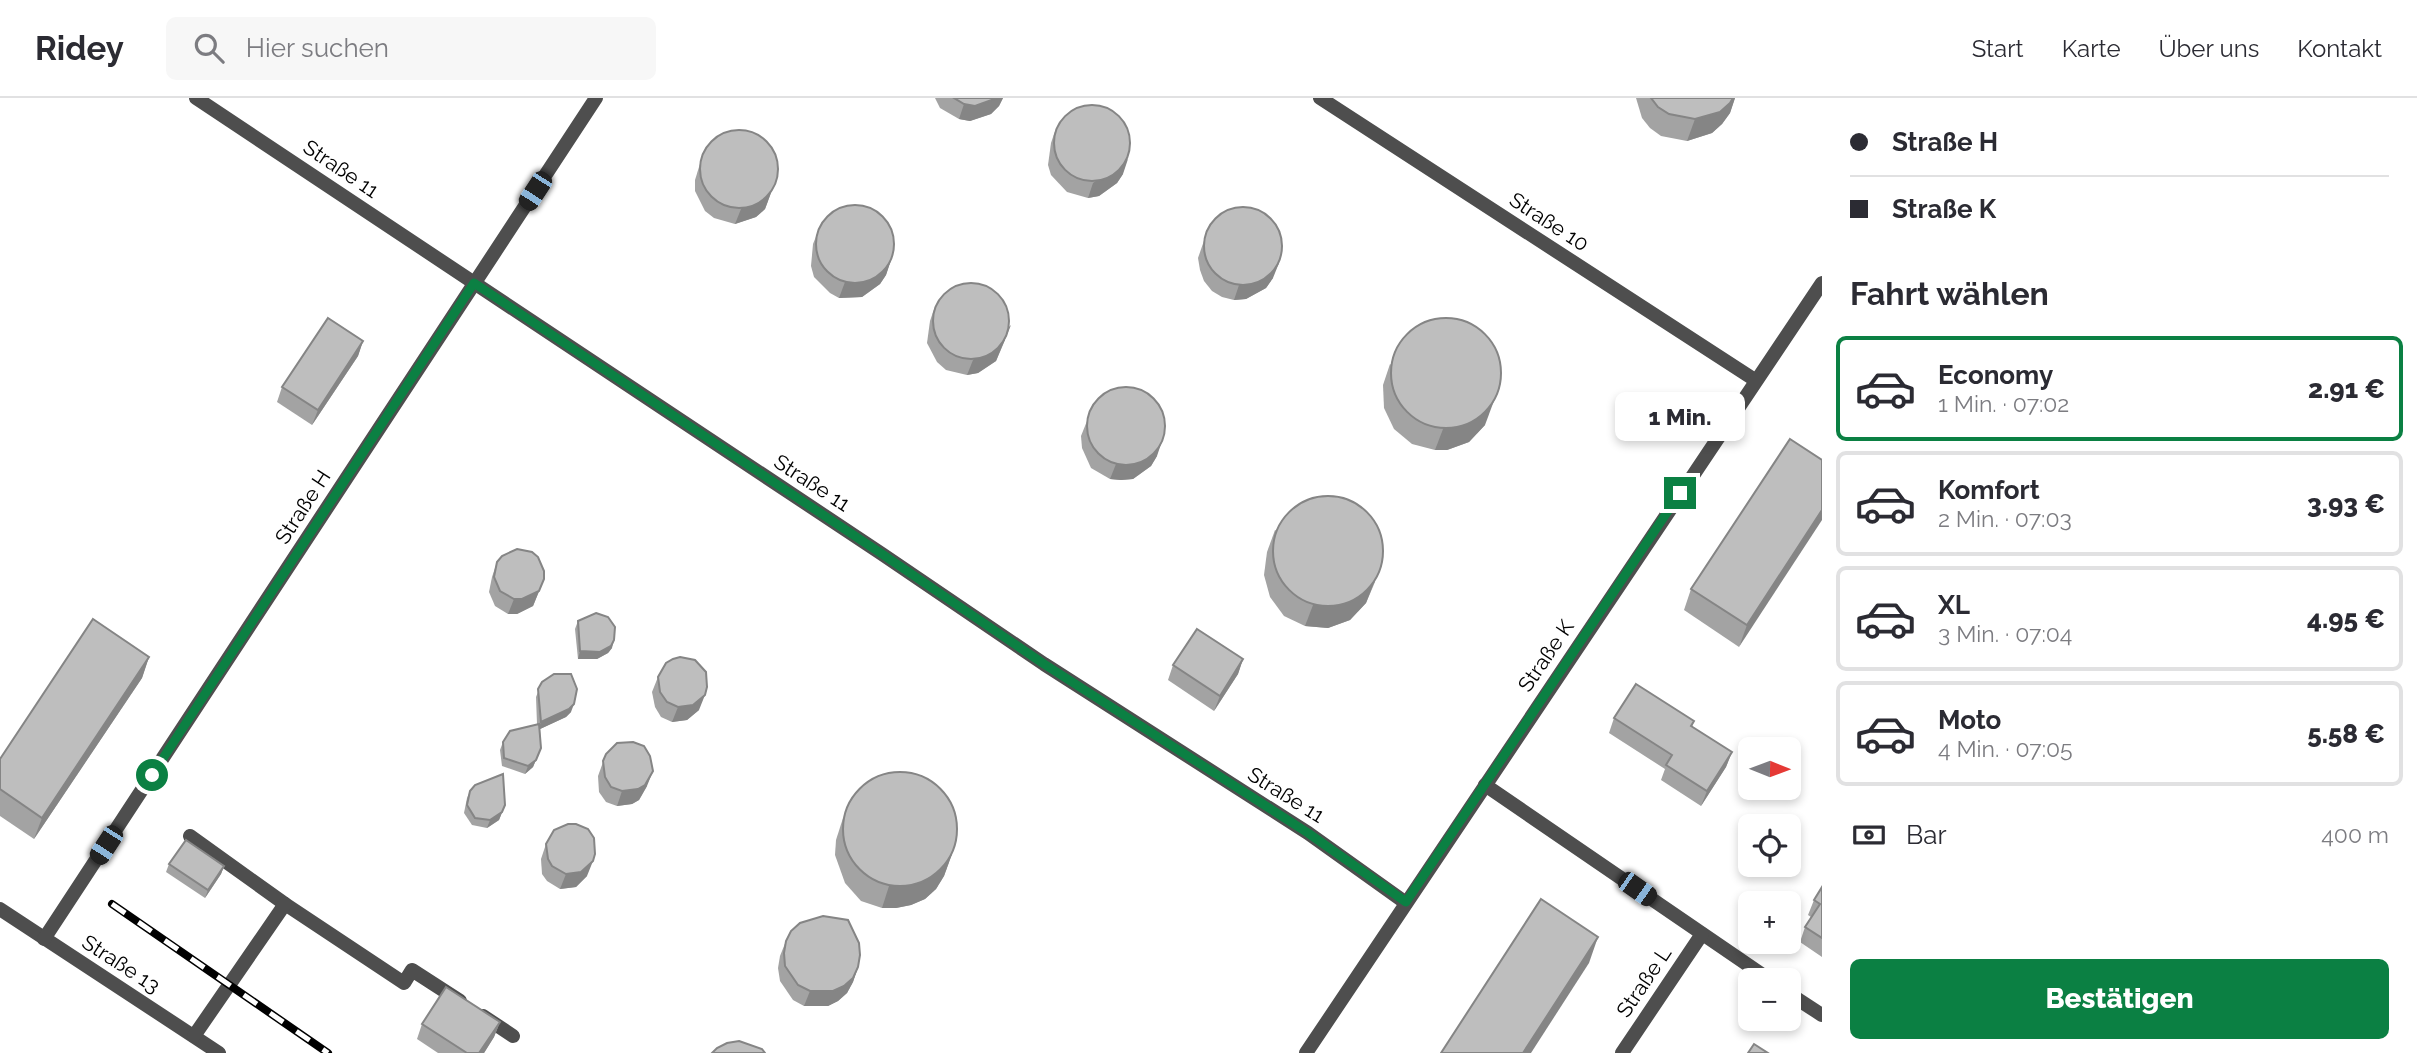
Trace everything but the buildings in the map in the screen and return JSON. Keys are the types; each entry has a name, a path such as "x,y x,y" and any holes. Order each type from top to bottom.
{"lane":[{"name":"Straße 11","path":"196,98 1044,664 1308,833 1406,902"},
{"name":"Straße H","path":"44,939 596,98"},
{"name":"Straße 10","path":"1320,98 1755,380"},
{"name":"Straße K","path":"1306,1053 1822,283"},
{"path":"1485,785 1752,968"},
{"path":"190,836 285,904 404,983 412,971 513,1035"},
{"path":"194,1036 285,904"},
{"name":"Straße 13","path":"0,909 219,1053"},
{"name":"Straße L","path":"1622,1053 1702,934"},
{"path":"1801,1001 1822,1015"}],"railway":[{"path":"112,904 328,1053"}],"route":[{"path":"152,775 474,283 1044,664 1308,833 1406,902 1680,493"}]}
